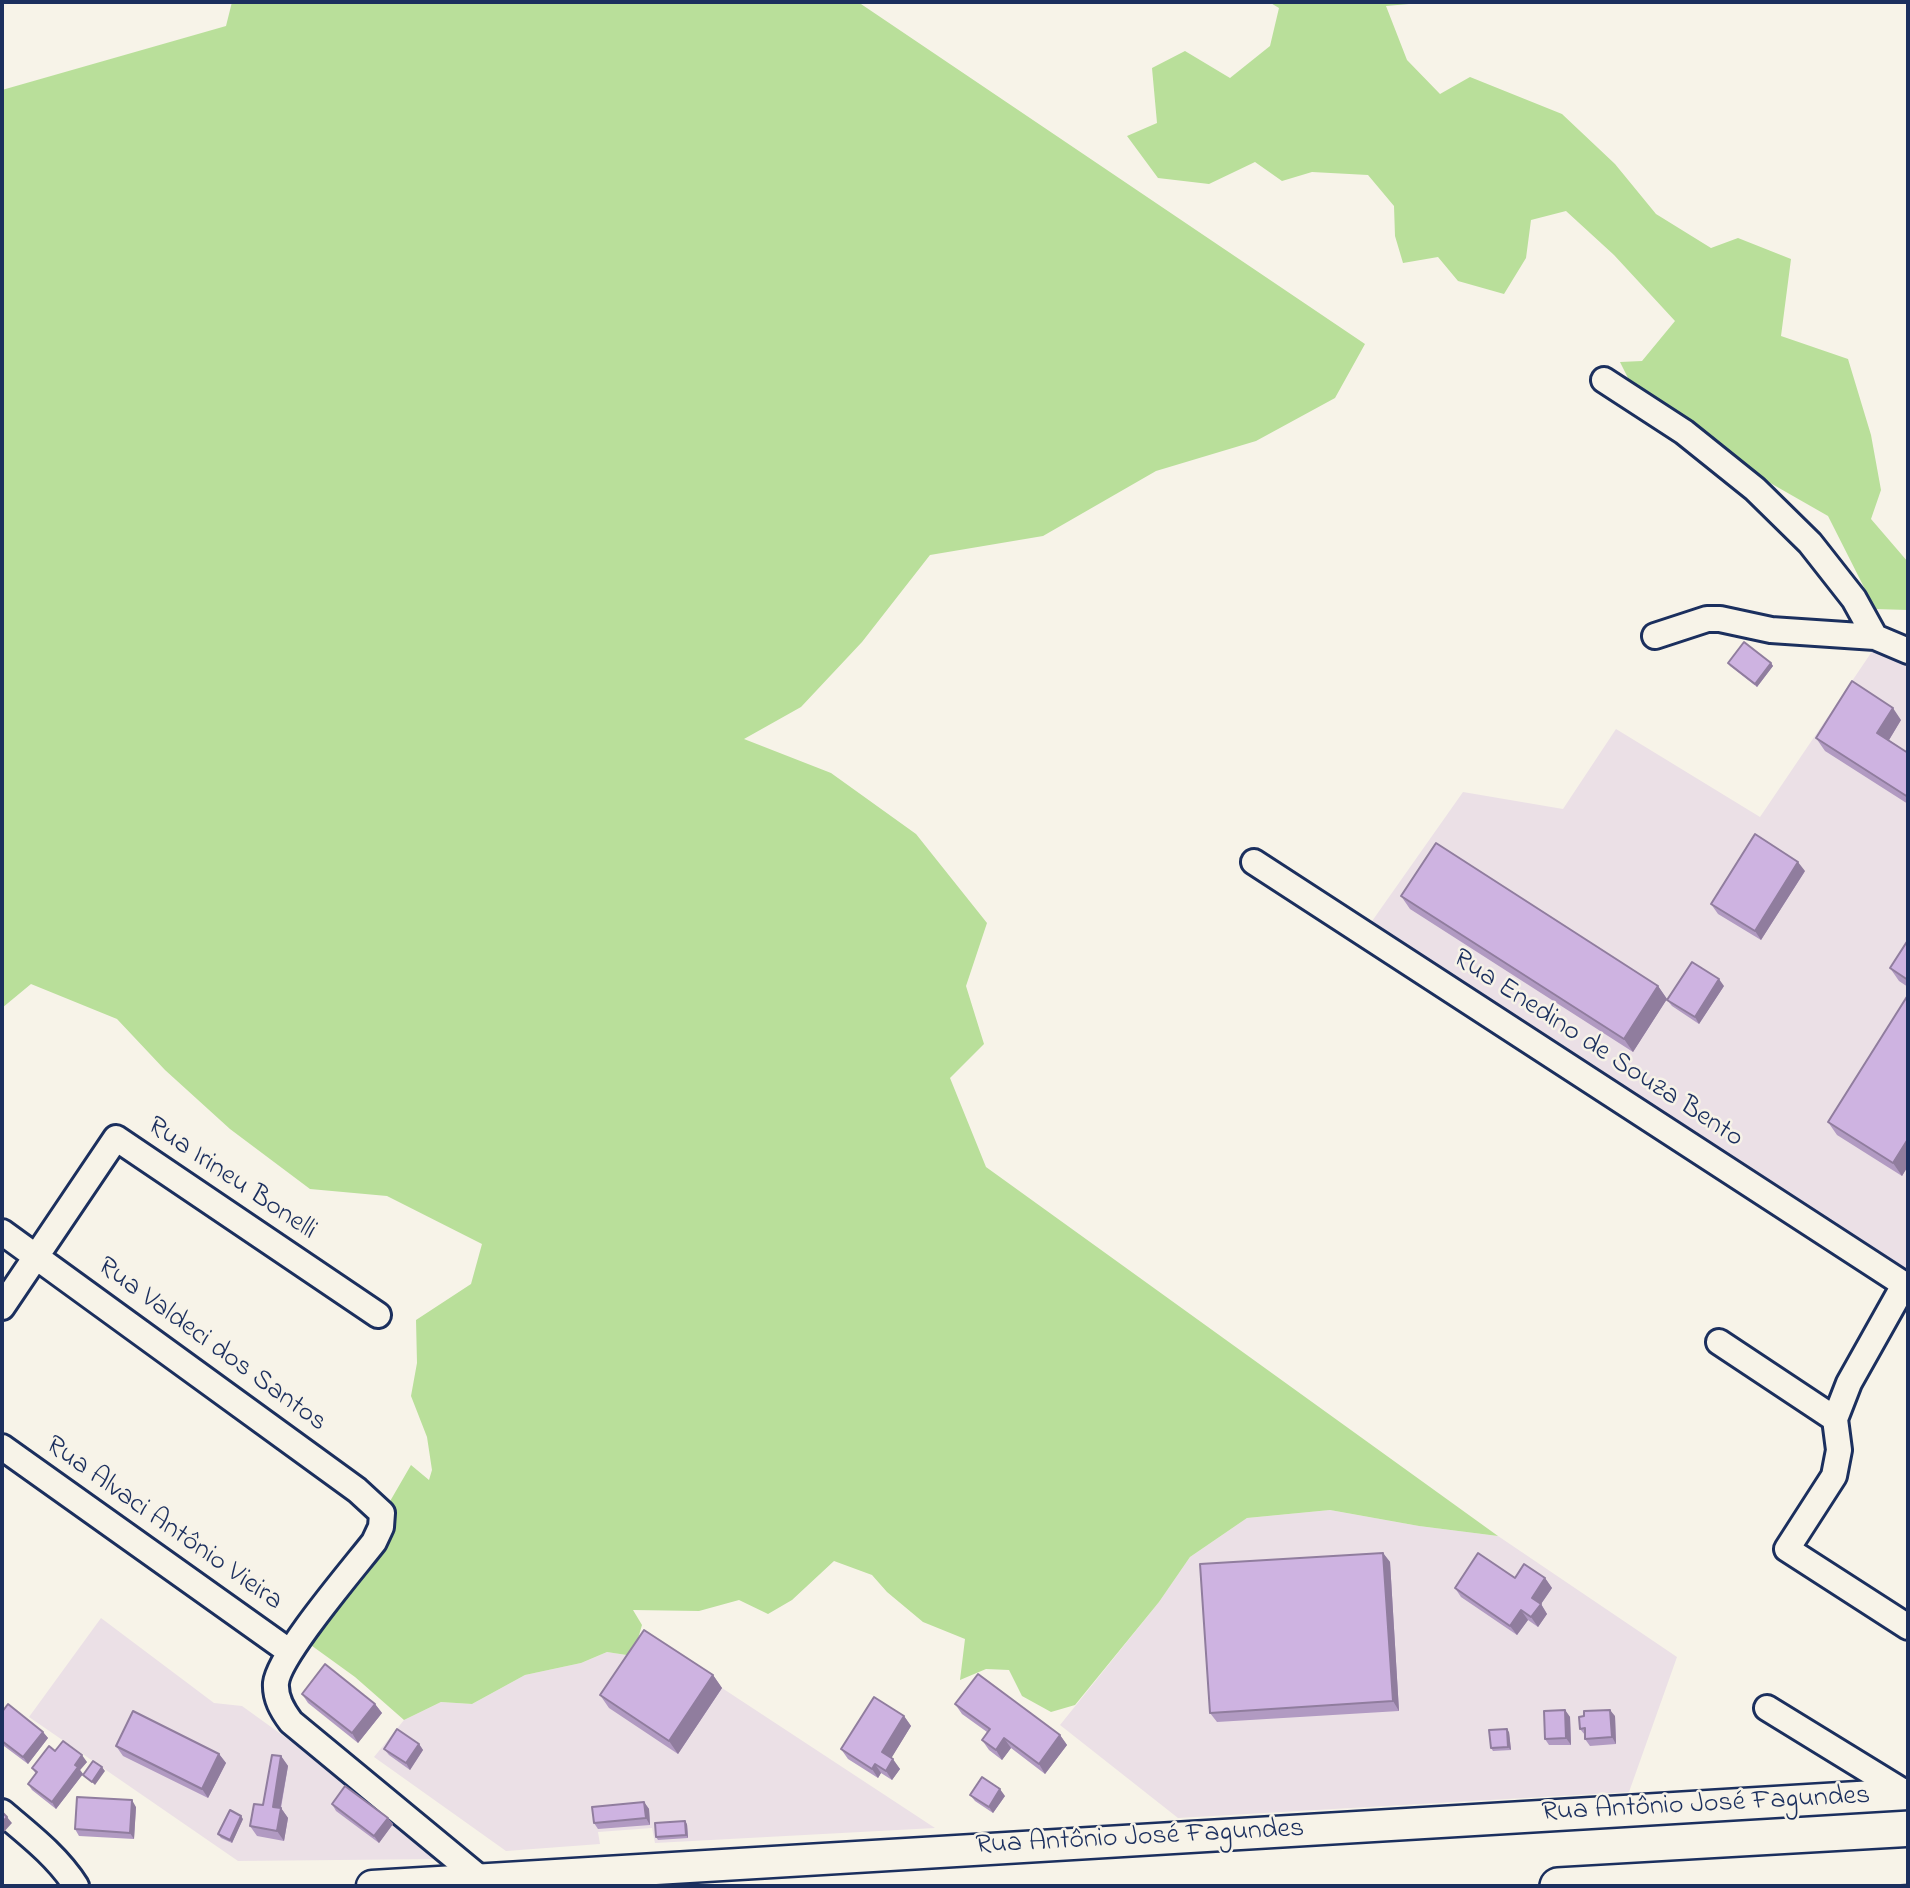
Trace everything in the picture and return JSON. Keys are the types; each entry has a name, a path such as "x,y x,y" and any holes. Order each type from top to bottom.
{"highway":[{"path":"1558,1886 1908,1866"}],"main road":[{"name":"Rua Antônio José Fagundes","path":"372,1886 1908,1794"}],"street":[{"path":"1604,380 1684,432 1755,489 1810,543 1854,599 1875,637"},
{"path":"1655,636 1707,619 1720,619 1771,630 1875,637 1908,651"},
{"name":"Rua Enedino de Souza Bento","path":"1254,862 1906,1286"},
{"name":"Rua Irineu Bonelli","path":"2,1307 116,1138 378,1315"},
{"name":"Rua Valdeci dos Santos","path":"2,1232 356,1490 382,1513 381,1527 374,1542 289,1652"},
{"path":"1906,1286 1849,1383 1835,1419 1839,1450 1834,1476 1787,1549 1908,1627"},
{"path":"1719,1342 1835,1419"},
{"name":"Rua Alvaci Antônio Vieira","path":"2,1447 289,1652"},
{"path":"289,1652 276,1681 279,1702 291,1722 481,1879"},
{"path":"1767,1708 1908,1794"},
{"path":"2,1812 47,1852 76,1886"}],"shaded area":[{"path":"1873,650 1908,664 1908,1271 1370,924 1463,792 1563,809 1616,729 1760,817"},
{"path":"1330,1510 1419,1526 1498,1536 1677,1657 1629,1792 1178,1818 1060,1725 1159,1602 1190,1557 1247,1518"},
{"path":"101,1618 214,1703 242,1706 439,1848 437,1859 238,1861 29,1717"},
{"path":"653,1642 935,1828 655,1843 652,1828 598,1832 600,1844 506,1851 374,1757 404,1720 441,1702 472,1704 525,1675 581,1663 607,1652 633,1656"}],"green space":[{"path":"232,2 858,2 1365,344 1335,398 1256,441 1156,471 1043,536 930,555 862,642 801,707 744,739 831,773 916,834 987,923 966,986 984,1044 950,1078 986,1167 1498,1536 1419,1526 1330,1510 1247,1518 1190,1557 1159,1602 1075,1705 1051,1712 1022,1696 1009,1670 986,1669 960,1680 965,1639 923,1622 887,1592 872,1575 834,1561 792,1600 768,1614 739,1600 699,1611 633,1610 642,1625 633,1656 607,1652 581,1663 525,1675 472,1704 441,1702 404,1720 355,1677 308,1643 411,1465 429,1480 432,1470 427,1437 411,1396 417,1363 416,1320 471,1284 482,1244 387,1196 310,1189 230,1129 165,1070 117,1019 31,984 2,1008 2,90 226,26"},
{"path":"1269,2 1432,2 1386,6 1407,60 1440,94 1470,77 1562,114 1615,164 1656,214 1711,248 1738,238 1791,259 1781,336 1848,359 1871,435 1881,490 1871,519 1908,562 1908,610 1875,609 1828,516 1758,476 1679,413 1630,382 1620,362 1642,361 1675,321 1614,255 1566,211 1531,220 1526,258 1504,294 1458,281 1438,257 1403,263 1395,236 1394,206 1368,175 1312,172 1282,181 1255,162 1209,184 1158,178 1127,136 1157,123 1152,68 1185,51 1230,78 1270,46 1279,8"}],"building":[{"path":"1744,642 1771,663 1755,684 1728,663"},
{"path":"1852,681 1893,708 1877,733 1908,753 1908,797 1816,738"},
{"path":"1755,834 1798,862 1755,931 1711,904"},
{"path":"1436,843 1658,986 1624,1039 1401,896"},
{"path":"1908,940 1908,980 1890,968"},
{"path":"1692,962 1719,979 1695,1017 1667,1000"},
{"path":"1908,995 1908,1139 1893,1163 1828,1122"},
{"path":"1383,1553 1393,1701 1210,1713 1200,1564"},
{"path":"1478,1553 1515,1578 1524,1564 1545,1578 1532,1598 1541,1604 1531,1617 1521,1610 1510,1626 1455,1588"},
{"path":"644,1630 713,1675 669,1741 600,1695"},
{"path":"325,1664 375,1704 352,1733 302,1694"},
{"path":"978,1674 1060,1735 1039,1764 1004,1738 996,1750 982,1740 990,1729 955,1704"},
{"path":"874,1697 904,1716 882,1752 893,1759 886,1771 875,1764 872,1769 841,1749"},
{"path":"8,1704 43,1732 23,1757 2,1741 2,1712"},
{"path":"1565,1710 1566,1738 1545,1739 1544,1711"},
{"path":"1610,1710 1612,1737 1585,1739 1585,1728 1580,1729 1579,1717 1584,1716 1584,1711"},
{"path":"133,1711 219,1754 202,1789 116,1746"},
{"path":"397,1729 419,1744 406,1763 384,1749"},
{"path":"1507,1729 1508,1747 1491,1748 1489,1730"},
{"path":"63,1741 82,1755 75,1765 78,1767 52,1802 28,1784 37,1772 32,1768 49,1746 55,1751"},
{"path":"272,1755 281,1756 273,1807 281,1808 277,1831 250,1826 254,1804 263,1805"},
{"path":"93,1761 102,1767 92,1782 83,1775"},
{"path":"982,1777 1000,1789 989,1807 970,1795"},
{"path":"345,1786 388,1818 374,1836 332,1804"},
{"path":"77,1797 132,1800 130,1833 75,1829"},
{"path":"644,1802 646,1818 594,1823 592,1807"},
{"path":"230,1810 241,1816 230,1840 218,1834"},
{"path":"685,1821 686,1835 656,1837 655,1823"}]}
